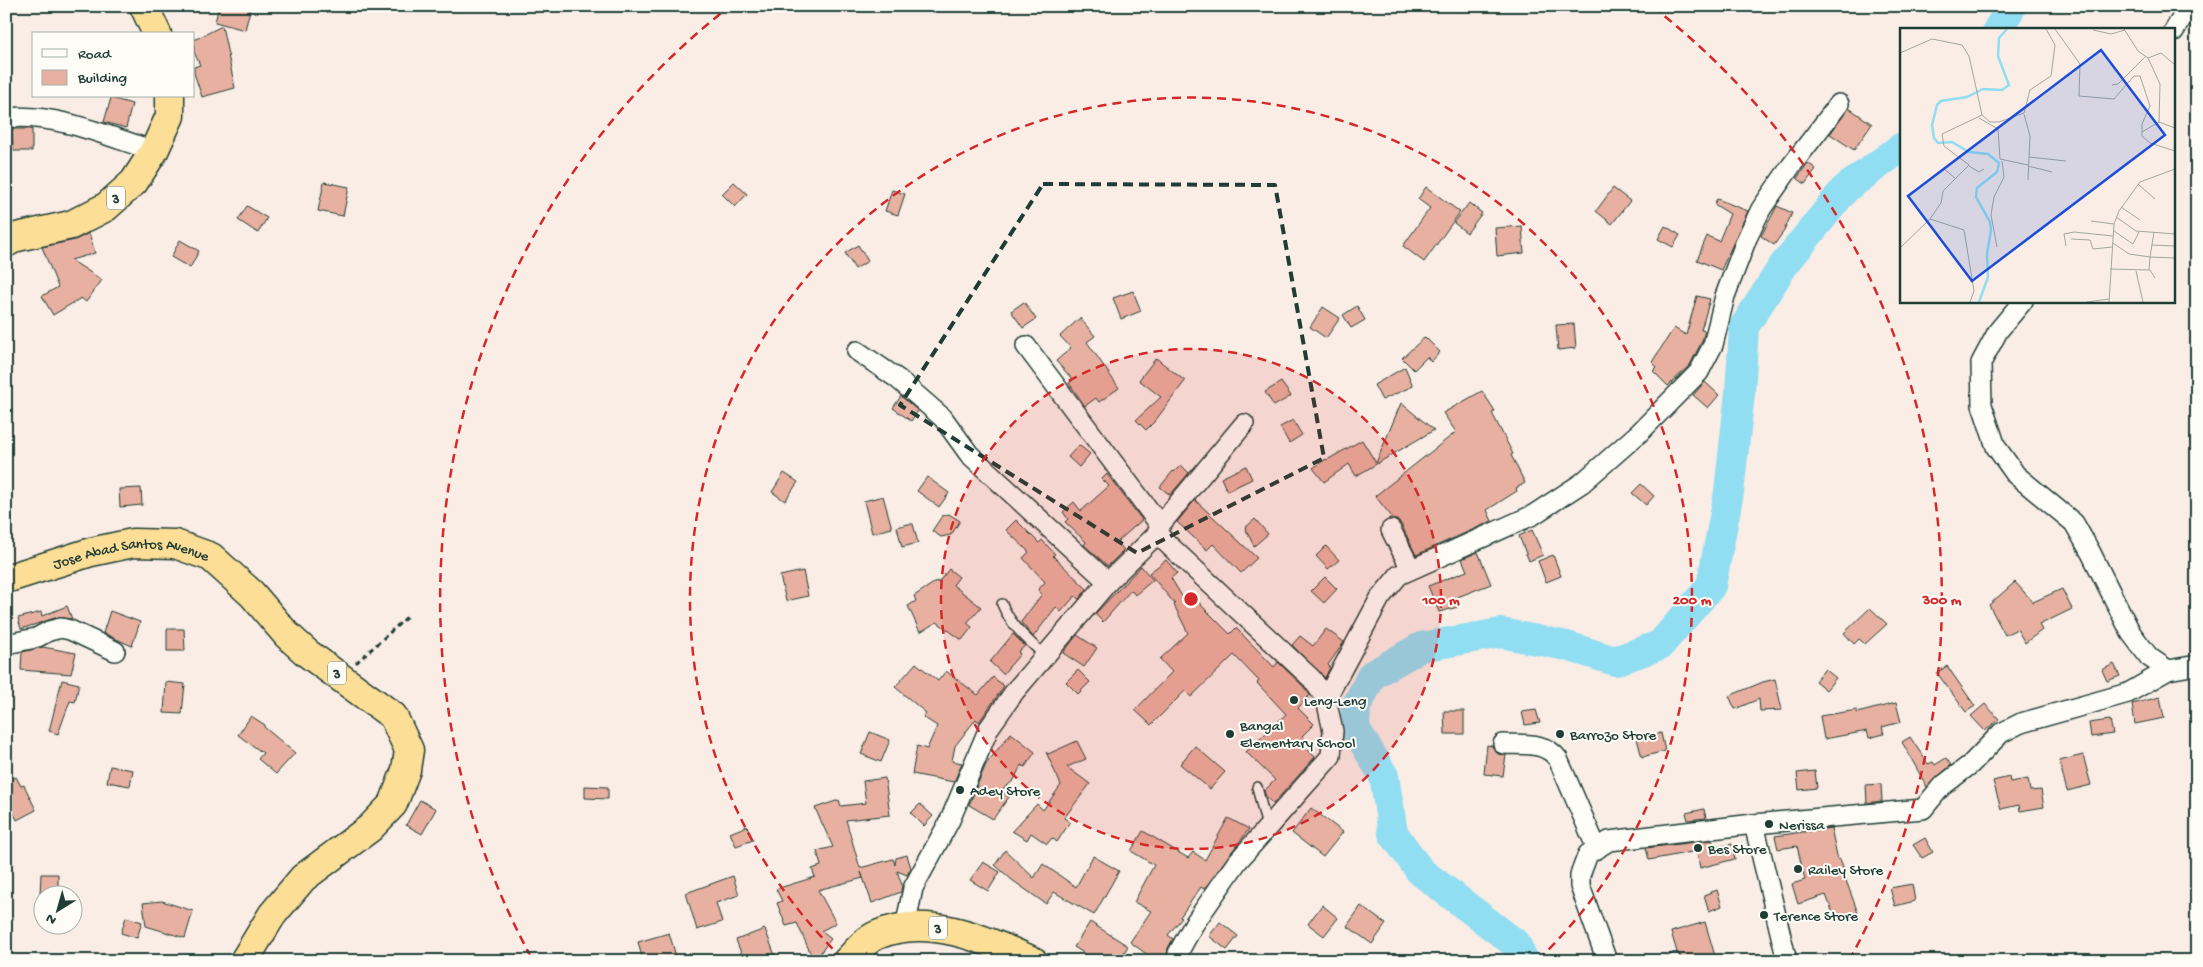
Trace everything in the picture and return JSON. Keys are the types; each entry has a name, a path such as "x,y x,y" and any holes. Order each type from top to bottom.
{"highway":[{"path":"144,6 155,32"},
{"name":"3","path":"6,243 17,237 72,225 106,207 134,182 154,152 170,116 170,98"},
{"name":"Jose Abad Santos Avenue","path":"6,579 91,552 133,543 175,544 211,557 252,594 287,635 308,653 342,676 393,716 409,750 406,770 393,804 370,828 303,878 272,915 244,961"},
{"name":"3","path":"847,961 876,936 905,928 930,926 974,936 1033,961"}],"street":[{"path":"2176,28 2189,6"},
{"path":"1326,699 1380,598 1400,575 1532,514 1582,483 1639,433 1699,372 1714,345 1725,296 1747,238 1761,209 1791,166 1839,104"},
{"path":"6,118 38,117 66,123 154,152"},
{"path":"2022,302 1998,331 1981,363 1982,405 1996,447 2016,475 2074,523 2131,633 2148,657 2168,670"},
{"path":"1026,346 1159,529 1312,679 1326,699 1333,731 1331,756 1320,771 1237,862 1194,924 1178,953 1179,961"},
{"path":"857,351 898,379 943,418 969,454 1108,582"},
{"path":"905,928 914,888 950,820 990,728 1015,691 1108,582 1159,529 1244,424"},
{"path":"1391,530 1411,569"},
{"path":"6,644 36,638 49,631 61,628 70,630 115,650"},
{"path":"1607,961 1580,886 1580,875 1588,854 1609,841 1754,824 1924,809 1940,787 1971,764 2000,733 2021,723 2128,693 2168,670 2197,665"},
{"path":"1503,744 1546,747 1553,751 1558,758 1597,849"},
{"path":"1754,824 1787,961"}],"lane":[{"path":"1002,604 1007,617 1045,656"},
{"path":"1257,787 1267,827"}],"path":[{"path":"342,676 408,616"}],"highlighted area":[{"path":"1043,184 1275,185 1324,458 1137,553 900,405"}],"building":[{"path":"219,6 251,6 245,30 215,22"},
{"path":"222,26 235,88 202,97 195,76 195,67 200,65 195,54 195,40"},
{"path":"111,98 132,104 126,128 104,122"},
{"path":"1849,108 1872,124 1854,150 1830,134"},
{"path":"12,129 32,129 32,151 13,151"},
{"path":"1808,163 1816,169 1805,184 1797,178"},
{"path":"324,182 349,187 343,216 318,211"},
{"path":"734,182 747,194 735,207 722,194"},
{"path":"1426,187 1460,212 1424,262 1403,246 1430,208 1418,199"},
{"path":"1613,188 1630,201 1612,224 1596,211"},
{"path":"892,190 905,194 898,215 885,211"},
{"path":"1717,199 1748,211 1721,270 1697,260 1707,236 1719,241 1730,214 1714,204"},
{"path":"1469,203 1482,213 1467,233 1454,223"},
{"path":"247,206 267,218 258,233 238,220"},
{"path":"1777,206 1792,213 1784,231 1774,245 1761,236"},
{"path":"1522,226 1524,253 1497,256 1495,228"},
{"path":"1665,226 1680,235 1673,247 1658,239"},
{"path":"89,233 95,253 71,260 102,280 86,302 81,298 53,315 42,296 58,287 42,247 75,240"},
{"path":"180,240 199,251 190,268 171,257"},
{"path":"858,245 868,261 855,269 845,253"},
{"path":"1133,291 1141,311 1121,319 1113,298"},
{"path":"1697,296 1710,299 1701,330 1705,331 1702,341 1690,365 1668,386 1653,371 1657,367 1652,362 1674,328 1686,335"},
{"path":"1024,302 1036,319 1023,328 1011,311"},
{"path":"1357,306 1365,320 1351,328 1343,315"},
{"path":"1323,307 1340,318 1326,338 1310,327"},
{"path":"1080,318 1095,336 1087,342 1119,388 1099,402 1096,398 1085,406 1069,383 1073,380 1056,361 1071,348 1060,336"},
{"path":"1574,324 1576,348 1558,350 1556,325"},
{"path":"1425,337 1440,352 1431,362 1427,357 1414,370 1402,358"},
{"path":"1156,358 1185,381 1146,430 1136,420 1161,397 1139,380"},
{"path":"1405,367 1413,386 1382,400 1374,385"},
{"path":"1281,382 1291,396 1274,406 1265,392"},
{"path":"1705,382 1719,395 1708,408 1693,395"},
{"path":"1482,391 1495,411 1492,413 1513,454 1511,455 1525,483 1516,488 1517,491 1487,510 1492,521 1416,555 1401,524 1397,520 1388,519 1392,517 1375,496 1456,432 1443,413"},
{"path":"901,396 918,411 911,421 893,408"},
{"path":"1401,403 1434,430 1356,476 1349,464 1324,482 1313,468 1362,440 1376,463"},
{"path":"1293,420 1302,435 1289,443 1280,427"},
{"path":"1079,445 1090,454 1079,467 1068,457"},
{"path":"1181,465 1189,473 1170,495 1160,487 1173,471"},
{"path":"1246,466 1252,479 1227,491 1221,478"},
{"path":"784,473 798,482 785,501 772,492"},
{"path":"1107,474 1142,520 1117,542 1124,550 1108,566 1084,545 1086,542 1065,522 1068,519 1063,512 1074,502 1081,511 1109,486 1102,479"},
{"path":"927,477 949,493 939,507 917,491"},
{"path":"1641,484 1654,496 1646,505 1632,493"},
{"path":"141,488 142,505 120,507 119,489"},
{"path":"883,496 892,528 872,533 864,501"},
{"path":"1195,500 1257,558 1241,573 1213,544 1207,550 1177,522"},
{"path":"949,514 960,521 951,535 941,537 932,531 942,516"},
{"path":"1255,519 1268,534 1254,546 1245,528"},
{"path":"1016,520 1039,543 1042,540 1055,554 1053,556 1087,589 1079,599 1075,596 1061,612 1056,607 1033,637 1021,622 1042,594 1038,590 1045,582 1023,558 1029,552 1006,530"},
{"path":"913,524 918,543 902,547 897,527"},
{"path":"1532,530 1543,555 1529,561 1519,536"},
{"path":"1326,546 1339,560 1328,569 1316,556"},
{"path":"1478,552 1491,584 1455,598 1458,607 1439,612 1428,586 1467,571 1462,559"},
{"path":"1553,555 1561,576 1546,582 1538,561"},
{"path":"1166,560 1177,573 1171,578 1183,598 1192,593 1201,605 1230,634 1236,628 1274,667 1278,662 1310,695 1298,708 1314,724 1302,736 1307,741 1303,745 1315,757 1273,804 1266,797 1264,791 1275,780 1246,752 1286,714 1257,683 1259,681 1234,655 1191,697 1185,691 1151,725 1135,710 1172,672 1160,659 1188,633 1175,604 1149,573"},
{"path":"1141,566 1153,580 1135,595 1131,590 1103,622 1095,614"},
{"path":"949,569 959,577 953,585 981,607 967,623 972,627 962,640 937,622 920,632 908,606 916,601 914,596 937,581 938,583"},
{"path":"803,571 808,596 786,601 780,576"},
{"path":"1325,577 1337,589 1324,603 1311,591"},
{"path":"2015,582 2033,602 2062,589 2072,609 2039,625 2042,630 2025,643 2017,629 2005,635 1989,605"},
{"path":"67,606 72,619 58,617 21,629 18,618 41,612 42,616"},
{"path":"1870,608 1887,624 1865,644 1859,639 1854,644 1844,633"},
{"path":"110,611 140,622 132,646 103,633"},
{"path":"167,629 184,629 185,651 167,651"},
{"path":"1326,629 1344,642 1328,665 1330,667 1325,678 1292,645 1300,636 1313,646"},
{"path":"1013,634 1025,646 1018,652 1020,654 1003,674 990,662"},
{"path":"1077,635 1097,648 1084,667 1063,653"},
{"path":"43,647 76,653 71,674 21,670 22,652"},
{"path":"916,663 938,681 946,671 978,695 993,677 1004,686 979,722 976,719 955,746 952,761 962,763 954,782 912,774 917,746 927,749 937,726 923,717 926,713 895,687"},
{"path":"2114,664 2120,676 2107,681 2102,670"},
{"path":"1947,666 1975,706 1966,712 1937,673"},
{"path":"1825,669 1836,678 1826,690 1815,681"},
{"path":"1078,670 1090,682 1078,694 1066,682"},
{"path":"1775,679 1782,710 1760,711 1759,699 1735,709 1729,696"},
{"path":"62,680 79,684 75,702 70,701 58,734 49,731"},
{"path":"166,682 185,684 182,714 164,713"},
{"path":"2160,697 2164,718 2135,724 2132,704"},
{"path":"1896,703 1901,722 1882,727 1884,734 1869,738 1867,731 1824,739 1820,716 1857,710 1857,713"},
{"path":"1985,704 1999,719 1985,731 1971,716"},
{"path":"1536,710 1540,723 1525,725 1522,712"},
{"path":"1444,711 1464,711 1464,734 1445,734"},
{"path":"251,716 265,725 264,727 295,753 276,774 258,759 263,753 238,735"},
{"path":"2110,720 2113,734 2091,737 2089,723"},
{"path":"870,732 890,740 881,762 861,754"},
{"path":"1011,733 1035,752 1025,767 1021,765 1014,780 1001,791 1009,797 993,819 969,805 986,764"},
{"path":"1661,733 1665,751 1642,757 1637,739"},
{"path":"1910,737 1928,764 1933,762 1935,765 1946,758 1951,765 1927,787 1902,742"},
{"path":"1077,741 1086,759 1067,767 1090,784 1064,818 1070,822 1057,842 1052,838 1047,844 1031,833 1027,840 1012,831 1037,804 1043,810 1061,785 1046,752 1048,754"},
{"path":"1487,745 1492,746 1498,754 1506,755 1503,776 1484,774"},
{"path":"1195,746 1225,772 1210,789 1180,764"},
{"path":"2083,755 2091,785 2067,791 2059,761"},
{"path":"110,766 133,770 130,786 107,782"},
{"path":"1815,771 1817,788 1799,790 1797,773"},
{"path":"16,777 21,786 24,785 36,810 17,820 6,798 6,782"},
{"path":"2009,777 2010,782 2028,779 2030,791 2041,790 2044,807 2020,811 2019,805 2001,809 1993,781"},
{"path":"885,778 890,815 846,820 860,868 893,859 895,865 896,858 907,855 911,868 907,875 897,871 902,885 901,892 872,903 861,872 863,878 818,890 836,923 821,931 831,939 814,961 797,923 786,926 777,903 782,901 776,889 815,877 812,869 821,866 817,851 833,847 815,808 839,800 841,806 866,803 863,781"},
{"path":"1881,784 1882,801 1867,803 1866,785"},
{"path":"585,786 608,787 608,799 585,798"},
{"path":"420,800 436,809 422,834 406,825"},
{"path":"920,804 933,816 924,826 911,813"},
{"path":"1311,808 1343,832 1323,857 1292,833"},
{"path":"1704,809 1706,818 1688,820 1686,813"},
{"path":"1228,818 1249,829 1204,889 1201,887 1180,917 1182,918 1168,935 1173,939 1168,948 1167,956 1163,961 1156,961 1130,942 1151,911 1134,902 1154,865 1131,851 1143,831 1188,858 1193,852 1205,860"},
{"path":"747,826 753,840 736,846 730,833"},
{"path":"1831,828 1838,860 1840,859 1846,874 1844,875 1858,913 1836,921 1826,895 1798,904 1792,884 1805,880 1797,846 1778,849 1775,836"},
{"path":"1925,838 1933,852 1922,858 1913,845"},
{"path":"1712,840 1714,848 1732,844 1735,859 1700,868 1697,851 1649,860 1646,848"},
{"path":"1005,850 1034,878 1043,864 1076,887 1093,856 1119,871 1094,915 1054,892 1046,904 1012,880 995,865"},
{"path":"983,862 1000,872 988,891 970,880"},
{"path":"41,874 58,874 58,884 40,884"},
{"path":"733,876 739,895 716,903 722,922 697,930 686,893"},
{"path":"1912,884 1915,901 1895,906 1890,888"},
{"path":"1717,890 1722,906 1709,911 1704,895"},
{"path":"162,901 193,911 185,938 146,926 143,903"},
{"path":"1322,905 1338,918 1324,936 1308,924"},
{"path":"1361,906 1386,924 1372,944 1347,926"},
{"path":"126,917 142,922 137,938 121,933"},
{"path":"1090,922 1128,946 1119,961 1096,961 1074,947"},
{"path":"1220,922 1238,936 1227,950 1209,936"},
{"path":"1705,922 1715,956 1698,961 1681,961 1681,956 1677,952 1671,932"},
{"path":"765,929 777,961 744,961 736,940"},
{"path":"669,933 676,956 673,957 674,961 643,961 638,942"}],"waterway":[{"path":"1999,28 2012,6"},
{"path":"1524,961 1516,944 1420,871 1393,833 1384,776 1355,728 1356,707 1372,675 1421,647 1501,633 1567,646 1615,661 1660,645 1711,586 1729,492 1740,393 1744,327 1783,266 1845,189 1900,148"}],"place":[{"name":"Leng-Leng","path":"1294,700"},
{"name":"Bangal Elementary School","path":"1230,734"},
{"name":"Barrozo Store","path":"1560,734"},
{"name":"Adey Store","path":"960,790"},
{"name":"Nerissa","path":"1769,824"},
{"name":"Bes Store","path":"1698,848"},
{"name":"Railey Store","path":"1798,869"},
{"name":"Terence Store","path":"1764,915"}]}
